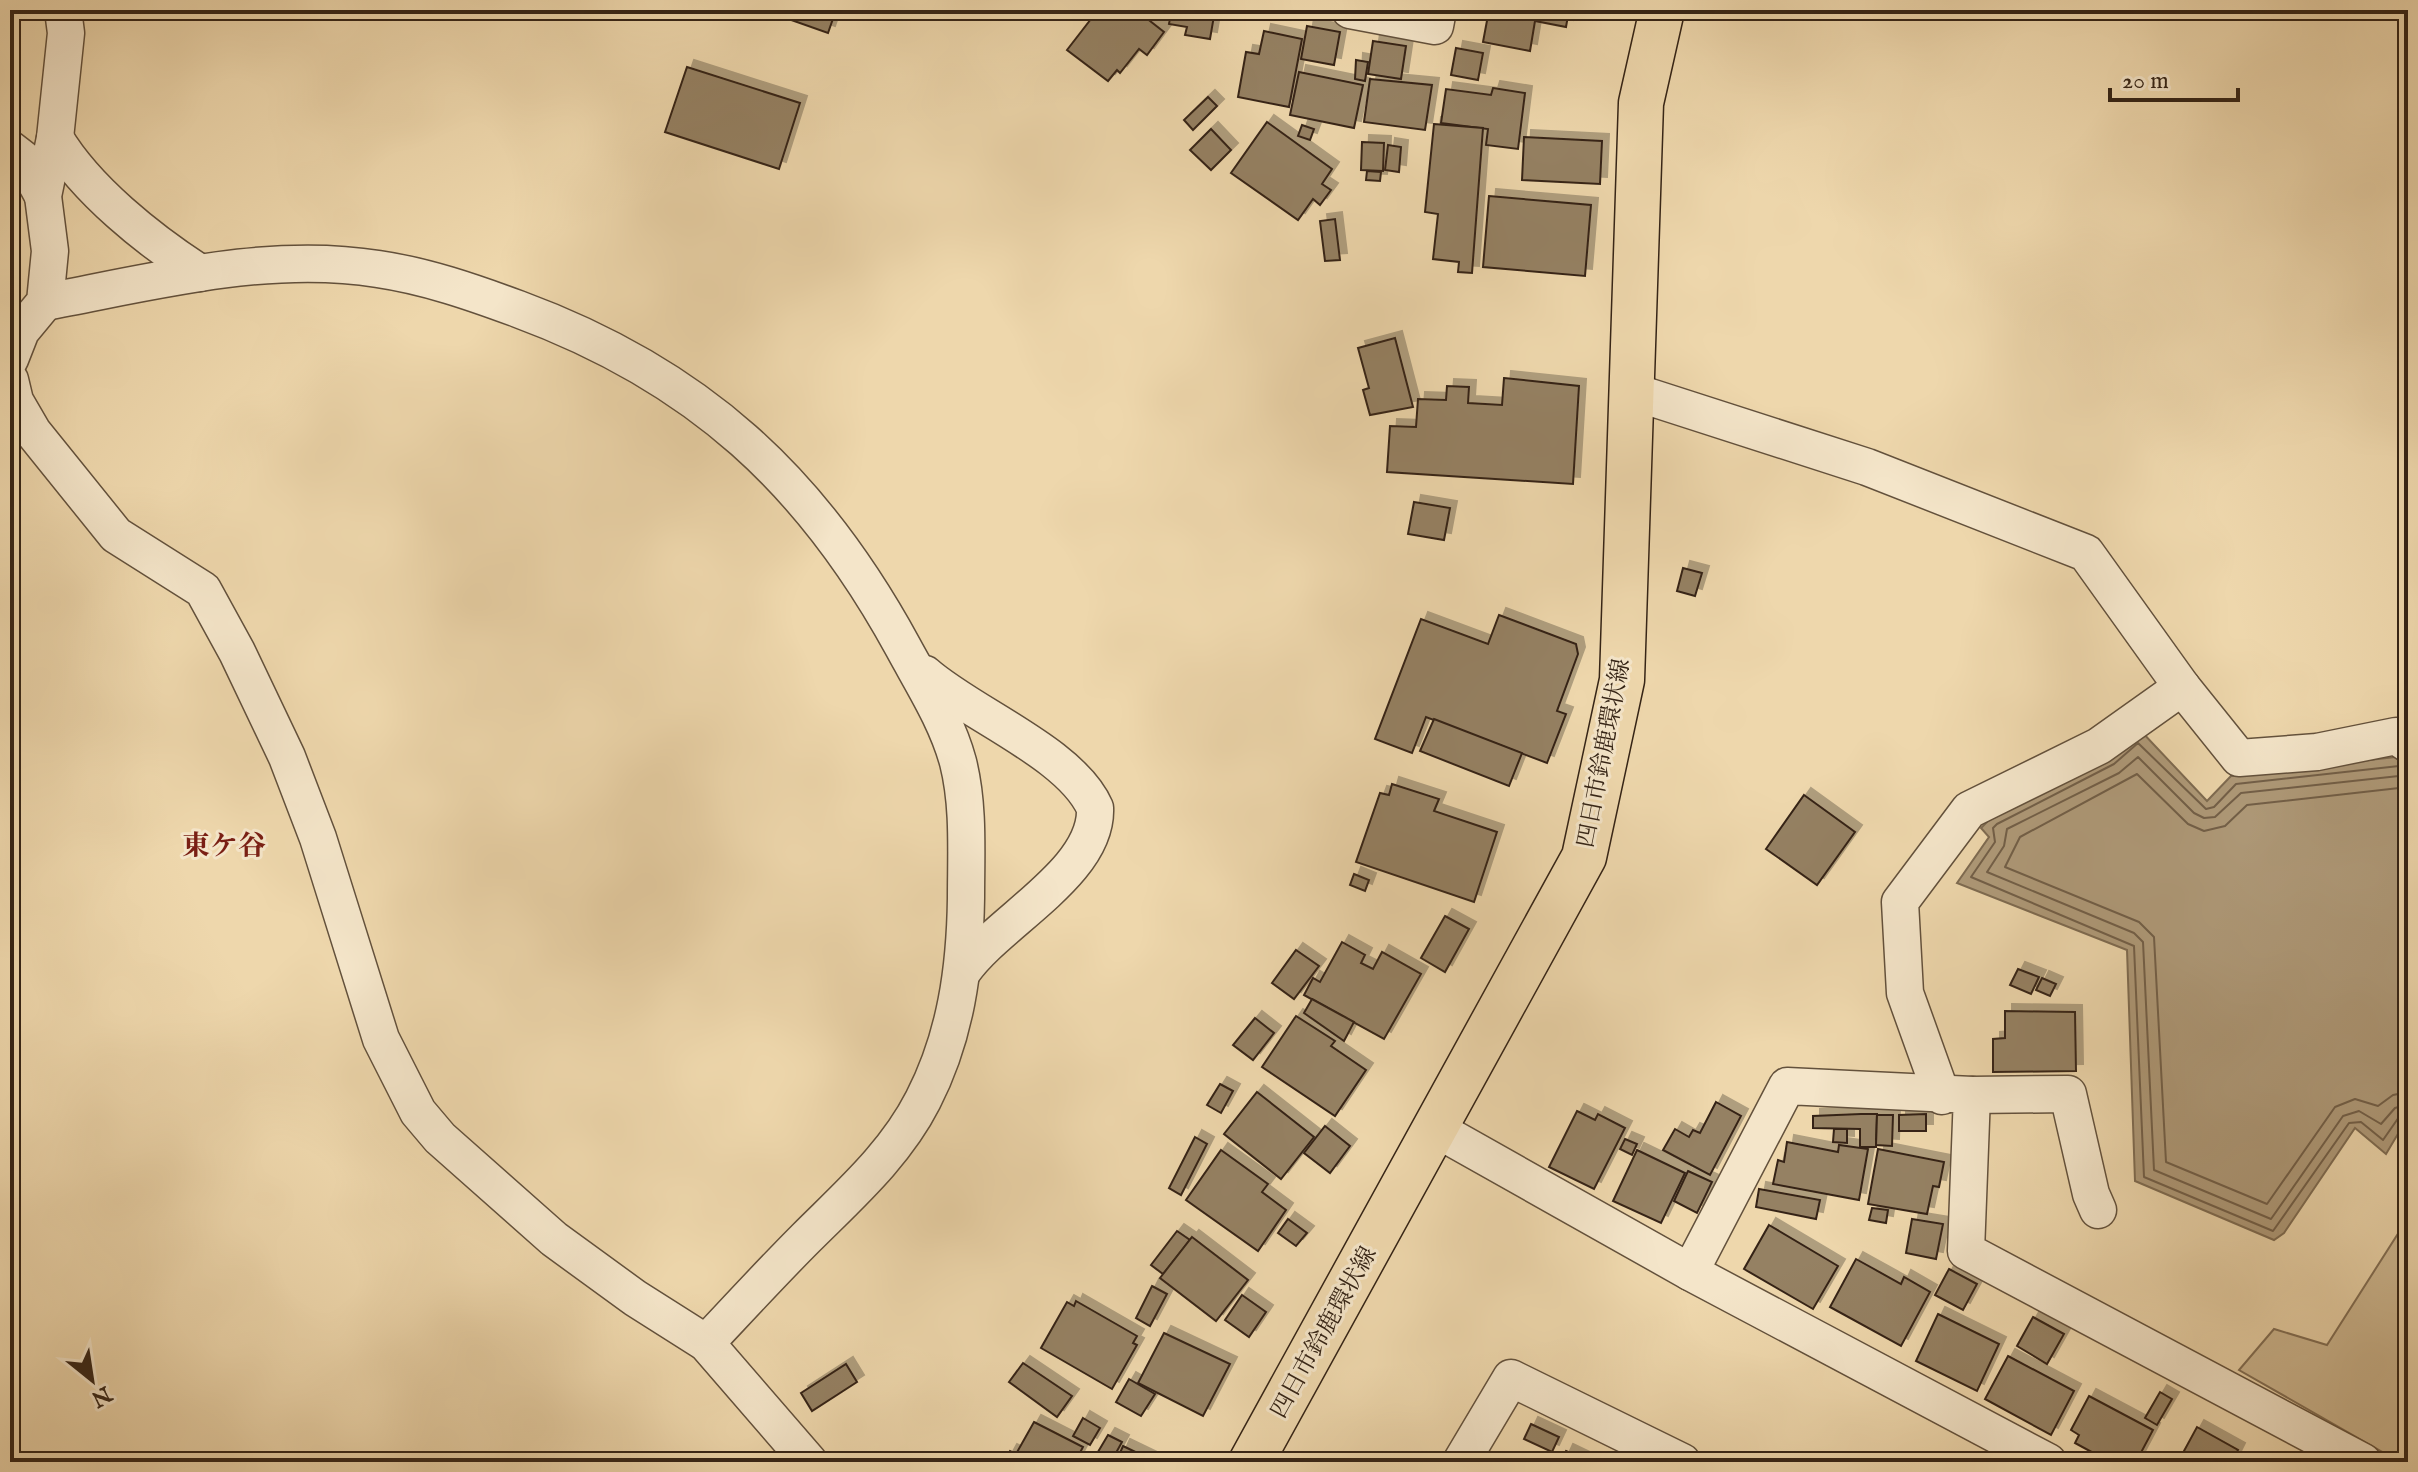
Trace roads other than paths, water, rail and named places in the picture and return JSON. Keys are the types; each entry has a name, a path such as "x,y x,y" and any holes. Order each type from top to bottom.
{"main road":[{"name":"四日市鈴鹿環状線","path":"1251,1462 1584,857 1622,680 1641,103 1662,10"}],"street":[{"path":"10,359 21,331 45,302 50,251 43,196 55,138 66,33 63,10"},
{"path":"1350,10 1435,26 1438,10"},
{"path":"55,138 83,177 170,253 200,273"},
{"path":"10,149 29,168 43,196"},
{"path":"45,302 200,273 279,265 332,265 405,274 450,285 548,320 633,360 702,406 785,477 819,515 855,568 911,662 948,733 962,781 966,850 963,971 952,1025 939,1065 903,1132 877,1169 706,1343"},
{"path":"10,380 15,401 33,432 116,535 203,590 287,757 318,838 381,1039 418,1112 450,1148 554,1239 635,1298 706,1343 809,1462"},
{"path":"1631,391 1867,467 2086,553 2182,687 2239,758 2317,752 2396,736 2408,744"},
{"path":"911,662 949,695 1014,733 1059,767 1080,786 1095,808 1089,839 1078,858 1050,887 989,939 963,971"},
{"path":"2182,687 2099,746 1969,810 1900,902 1905,993 1957,1095 1966,1251 2363,1462"},
{"path":"1690,1272 1787,1086 1957,1095 2068,1094 2091,1194 2098,1210"},
{"path":"1436,1129 1690,1272 2048,1462"},
{"path":"1461,1462 1511,1378 1682,1462"}],"water":[{"path":"2140,730 2207,801 2231,776 2404,756 2408,759 2408,1117 2386,1154 2355,1128 2284,1233 2274,1240 2135,1181 2127,950 1957,883 1989,837 1981,828 1992,817"}],"district":[{"name":"東ケ谷","path":"224,845"}]}
